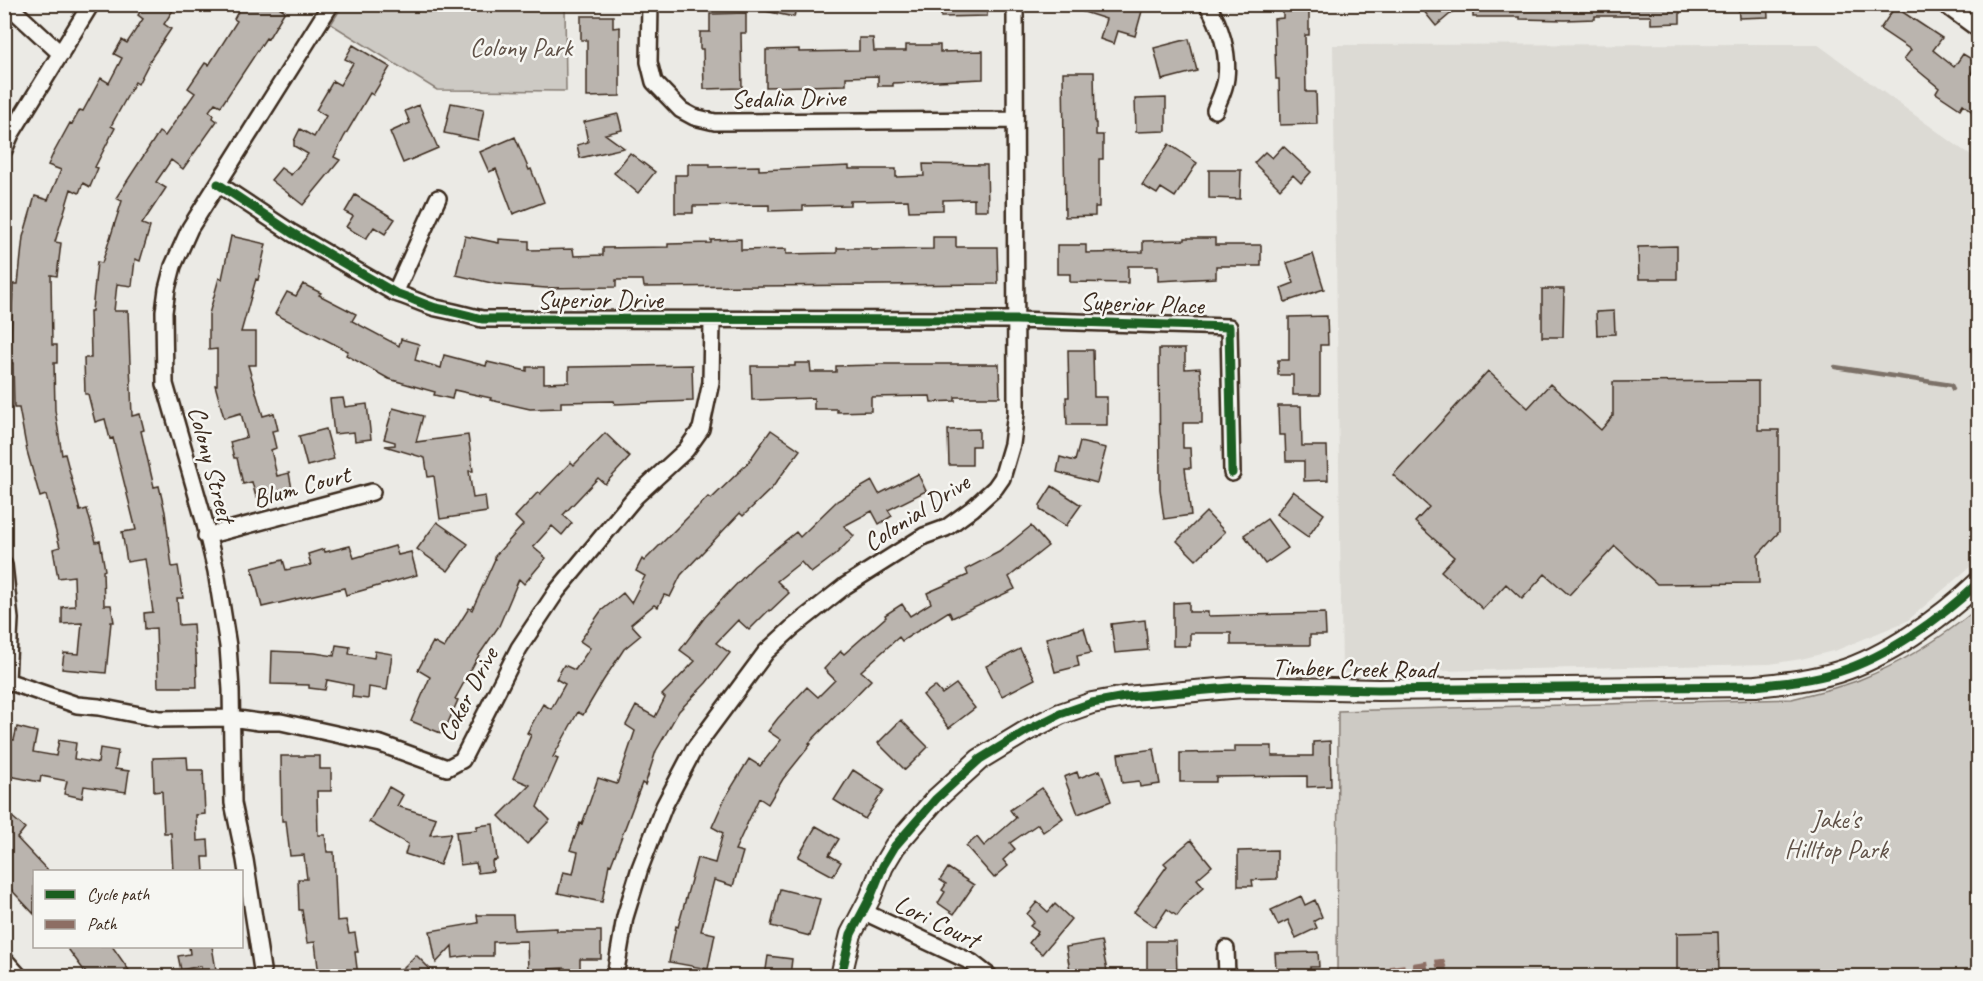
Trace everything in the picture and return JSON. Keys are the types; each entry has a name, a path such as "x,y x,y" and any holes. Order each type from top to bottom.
{"street":[{"path":"7,4 61,54"},
{"path":"4,150 10,135 91,4"},
{"name":"Colony Street","path":"263,976 233,803 228,646 216,572 204,520 165,384 164,312 173,266 190,228 331,4"},
{"name":"Sedalia Drive","path":"650,4 649,62 654,82 681,110 694,117 716,122 1015,120"},
{"name":"Colonial Drive","path":"615,976 625,917 664,806 694,749 766,652 845,586 924,536 946,528 972,509 998,483 1012,444 1016,413 1015,4"},
{"path":"1207,4 1215,16 1226,54 1226,78 1215,110"},
{"path":"1944,4 1976,21"},
{"name":"Superior Drive","path":"218,184 292,233 395,293 413,297 435,308 450,309 482,320 1016,320"},
{"path":"395,293 438,198"},
{"name":"Superior Place","path":"1016,320 1229,327 1232,473"},
{"name":"Coker Drive","path":"6,680 77,705 160,719 231,718 281,722 381,744 447,768 462,760 519,648 557,591 635,497 687,450 701,429 711,382 712,321"},
{"name":"Blum Court","path":"206,536 372,492"},
{"path":"4,566 10,619 6,680"},
{"name":"Timber Creek Road","path":"841,976 851,934 870,898 882,866 895,846 936,798 980,759 1060,714 1092,703 1125,697 1242,687 1402,690 1756,686 1786,683 1838,672 1890,649 1963,598 1978,583"},
{"name":"Lori Court","path":"862,911 971,962 989,976"},
{"path":"1226,949 1227,976"},
{"path":"4,959 19,976"}],"shaded area":[{"path":"1817,44 1978,161 1978,560 1907,621 1837,650 1801,659 1770,664 1342,673 1333,45"}],"green space":[{"name":"Colony Park","path":"343,5 565,5 566,91 437,90 331,24"},
{"name":"Jake's Hilltop Park","path":"1978,608 1978,976 1337,976 1338,711 1792,699 1851,683 1891,666 1951,629"}],"building":[{"path":"145,4 177,4 164,24 171,29 152,57 138,84 135,82 111,126 115,128 95,167 98,168 90,187 83,183 79,193 71,189 55,242 61,243 57,276 51,275 52,345 57,345 57,363 54,363 55,410 62,455 65,454 80,511 87,509 96,542 100,541 105,570 103,571 104,605 111,605 114,622 111,622 106,673 62,669 64,653 79,654 82,623 62,624 62,607 75,606 74,576 58,578 53,549 60,547 46,495 40,497 27,451 19,408 14,408 13,363 10,363 13,284 18,284 23,237 35,196 48,200 61,170 48,165 53,154 70,123 72,124 80,110 83,111 101,78 109,83 122,58 114,54 122,40 127,43 143,19 138,15"},
{"path":"242,4 274,4 285,11 221,106 215,103 209,111 217,121 183,169 171,160 156,182 166,188 142,224 150,227 140,261 135,259 132,286 117,284 114,311 128,311 132,416 140,414 144,430 141,431 154,487 159,486 165,512 172,567 178,566 183,598 177,598 179,625 193,624 197,687 158,687 156,628 145,629 144,613 153,612 145,559 127,562 122,532 136,530 113,438 110,439 105,419 95,422 88,394 85,394 84,358 91,358 90,311 92,311 97,262 102,263 122,201 116,198 159,132 165,136 195,93 188,88 205,63 209,65 237,21 234,19"},
{"path":"761,4 797,4 794,17 760,10"},
{"path":"941,4 987,4 987,16 941,17"},
{"path":"1068,4 1117,4 1127,7 1128,4 1144,4 1135,36 1118,31 1114,44 1100,39 1106,19 1068,7"},
{"path":"1283,4 1309,4 1309,35 1305,35 1306,92 1316,92 1317,124 1280,125 1274,19 1283,18"},
{"path":"1418,4 1462,4 1436,26"},
{"path":"1473,4 1680,4 1680,23 1651,24 1651,16 1595,16 1595,19 1565,20 1473,17"},
{"path":"1738,4 1767,4 1768,17 1739,18"},
{"path":"1895,7 1942,38 1933,50 1954,67 1963,54 1978,63 1971,73 1978,78 1978,117 1963,104 1960,109 1936,93 1939,88 1904,59 1911,50 1880,29"},
{"path":"746,13 746,33 741,33 742,88 704,89 703,49 700,49 700,32 710,32 710,14"},
{"path":"581,16 613,16 613,28 620,27 620,96 587,97 587,40 581,40"},
{"path":"859,38 873,38 874,51 906,51 906,45 940,45 940,52 983,51 983,79 893,83 893,86 878,86 878,76 846,77 846,85 766,87 766,50 859,51"},
{"path":"1189,39 1197,71 1162,80 1154,48"},
{"path":"353,45 390,67 373,95 370,93 344,137 334,157 340,160 303,205 271,180 281,168 291,175 308,154 294,146 294,141 300,129 314,137 326,116 316,110 333,81 340,85 353,63 345,59"},
{"path":"1063,72 1094,72 1096,135 1103,135 1103,159 1099,159 1099,207 1095,207 1095,216 1065,217"},
{"path":"1166,98 1166,131 1136,132 1135,99"},
{"path":"451,103 484,109 478,140 444,133"},
{"path":"419,105 438,148 403,163 390,132 410,123 405,111"},
{"path":"618,114 622,130 605,134 624,148 580,158 577,145 588,142 584,122"},
{"path":"515,137 544,202 513,214 496,169 489,172 480,152"},
{"path":"1169,144 1197,163 1175,197 1161,188 1157,194 1142,185"},
{"path":"1283,146 1311,172 1301,183 1293,175 1280,189 1254,163 1265,152 1272,158"},
{"path":"630,153 655,172 638,193 614,173"},
{"path":"688,164 710,164 710,167 759,166 759,170 849,166 849,169 896,169 896,177 924,176 923,164 987,165 988,210 974,210 974,199 943,200 943,210 909,211 908,200 850,201 850,205 803,206 803,210 769,211 769,205 693,206 693,213 675,213 675,175 688,175"},
{"path":"1209,170 1241,170 1240,199 1209,198"},
{"path":"355,195 395,219 385,234 374,227 366,239 346,227 353,216 345,212"},
{"path":"231,236 266,244 258,280 256,279 241,332 256,332 256,365 248,365 263,416 274,413 278,430 272,431 276,448 271,450 277,476 289,473 292,489 256,497 252,482 243,484 237,458 234,458 230,442 247,437 241,413 224,418 215,385 217,385 217,349 209,350 209,314 219,278 222,279"},
{"path":"465,236 499,243 499,239 529,241 529,250 573,249 574,256 603,255 603,248 668,247 668,244 711,243 711,240 741,239 741,250 786,249 786,254 837,253 837,248 933,249 933,237 956,237 956,247 997,247 998,284 644,287 643,280 616,280 616,287 546,288 496,284 456,275"},
{"path":"1185,238 1215,238 1215,245 1261,245 1261,266 1216,266 1216,278 1158,281 1158,266 1128,266 1128,283 1070,282 1070,274 1057,274 1057,245 1086,245 1086,253 1143,252 1143,241 1185,240"},
{"path":"1677,246 1677,279 1639,279 1638,247"},
{"path":"1313,254 1324,289 1285,302 1281,288 1294,283 1287,263"},
{"path":"303,284 356,314 352,321 399,346 401,339 419,344 415,360 441,368 444,355 486,366 487,362 527,371 527,367 544,367 544,383 569,382 569,367 692,365 693,401 615,404 614,401 561,402 561,408 530,409 454,390 452,399 434,395 435,392 389,379 346,355 348,351 275,314 287,292 296,296"},
{"path":"1542,289 1564,289 1563,337 1542,337"},
{"path":"1614,311 1615,334 1597,335 1596,312"},
{"path":"1327,316 1328,345 1320,345 1320,395 1293,395 1293,375 1278,375 1278,360 1289,360 1289,317"},
{"path":"1159,349 1185,349 1185,369 1200,368 1202,393 1202,423 1183,423 1183,448 1190,448 1191,468 1185,468 1191,515 1164,519 1160,489"},
{"path":"1068,350 1093,350 1094,397 1107,397 1107,425 1067,425"},
{"path":"795,363 810,363 811,372 836,372 836,366 877,364 999,364 1000,397 955,397 955,401 931,402 930,396 871,397 871,411 837,412 837,409 814,409 814,398 752,400 751,366 795,366"},
{"path":"1488,371 1528,408 1550,384 1601,430 1613,416 1613,382 1758,381 1758,430 1779,430 1779,532 1758,555 1759,583 1657,584 1615,546 1569,595 1545,574 1522,599 1506,584 1483,609 1441,571 1454,557 1415,522 1429,507 1393,475"},
{"path":"343,398 345,407 367,404 371,439 355,441 354,432 334,434 330,399"},
{"path":"1278,406 1301,406 1302,446 1327,446 1328,480 1304,481 1304,461 1286,461 1285,435 1279,435"},
{"path":"393,408 423,416 416,442 468,435 473,471 469,471 473,498 485,496 487,512 440,519 434,476 428,477 425,458 385,446 395,445 395,442 384,439"},
{"path":"326,429 334,459 307,466 299,436"},
{"path":"979,429 979,446 972,446 972,465 949,465 948,430"},
{"path":"771,430 800,450 772,488 743,516 740,513 681,575 670,597 664,595 658,607 654,605 631,624 641,635 624,649 583,715 578,712 553,757 558,759 537,807 550,820 527,844 499,816 530,785 513,778 531,735 527,733 543,704 551,709 565,684 556,679 564,665 575,670 590,648 580,641 601,611 623,593 631,603 645,576 636,571 642,559 644,561 708,497 711,499 747,464"},
{"path":"605,433 630,457 605,484 598,478 563,515 572,523 562,535 552,526 533,547 546,558 524,584 519,579 499,626 479,655 455,699 458,700 443,734 411,721 430,677 418,670 433,642 444,648 469,608 472,610 494,557 523,525 515,517 538,492 540,494 571,462 574,465"},
{"path":"1080,442 1106,448 1097,483 1057,472 1060,457 1075,461"},
{"path":"918,474 926,491 888,510 892,516 879,524 872,511 844,526 854,536 835,555 811,573 801,562 777,581 789,593 749,630 738,620 716,643 730,653 679,711 656,751 645,785 642,783 611,865 609,864 602,902 558,893 563,872 573,874 578,852 570,850 598,778 617,784 635,731 626,725 636,706 655,717 665,698 662,695 695,661 680,650 705,617 754,566 796,532 800,537 837,501 872,481 879,494"},
{"path":"1052,486 1081,505 1066,526 1040,510 1040,505"},
{"path":"1293,491 1324,514 1308,537 1276,514"},
{"path":"1206,512 1225,532 1196,560 1177,541"},
{"path":"1267,519 1288,548 1265,564 1244,535"},
{"path":"437,522 468,544 448,571 417,549"},
{"path":"1031,526 1048,546 1009,577 1015,589 952,618 949,611 902,641 899,637 861,671 871,680 809,743 811,744 783,779 768,804 759,798 735,850 743,852 733,886 714,880 701,931 715,934 708,969 669,962 676,926 678,927 697,858 715,863 723,833 712,827 725,798 749,759 760,766 781,740 768,731 778,718 807,687 818,697 835,680 824,669 841,651 844,654 886,617 885,615 902,604 910,616 931,603 927,593 968,575 966,569 999,552"},
{"path":"350,546 354,558 395,546 398,555 411,552 417,575 346,595 344,588 262,607 252,568 283,560 286,570 311,565 308,554 324,549 325,552"},
{"path":"1189,602 1189,612 1208,612 1208,616 1325,613 1326,635 1310,635 1310,645 1231,645 1231,633 1190,633 1190,646 1173,646 1173,603"},
{"path":"1145,620 1148,650 1115,653 1111,624"},
{"path":"1084,628 1091,653 1077,656 1079,666 1055,672 1046,638"},
{"path":"336,645 350,647 349,654 374,658 375,651 392,654 387,690 369,687 368,699 352,697 353,685 327,680 325,690 309,688 309,685 271,684 272,651 334,656"},
{"path":"1020,649 1035,679 1002,696 986,666"},
{"path":"956,684 975,708 949,728 923,695 935,686 942,694"},
{"path":"901,720 928,747 905,770 878,743"},
{"path":"17,727 37,732 33,752 56,756 59,740 76,743 74,759 98,763 100,748 118,751 115,769 129,771 126,792 84,786 82,798 64,794 67,781 41,776 40,782 4,775 4,737 14,740"},
{"path":"1330,741 1331,786 1307,787 1307,776 1216,777 1216,782 1180,782 1180,753 1235,752 1235,746 1272,746 1272,756 1313,756 1313,742"},
{"path":"1154,749 1160,784 1140,787 1139,781 1122,783 1118,754"},
{"path":"281,756 320,756 320,769 331,769 331,791 317,791 318,835 325,835 327,852 334,852 337,921 346,920 349,934 355,933 358,976 319,976 315,942 307,943 302,910 299,910 298,879 307,879 304,855 290,856 286,821 282,821"},
{"path":"187,757 188,770 203,770 205,814 196,815 197,841 208,840 209,857 203,857 204,870 173,870 171,833 164,833 162,791 154,792 153,758"},
{"path":"853,770 884,790 865,819 834,800"},
{"path":"1100,770 1111,801 1078,814 1064,777 1077,772 1079,778"},
{"path":"389,787 403,795 397,806 436,818 430,835 451,833 440,865 405,854 408,844 369,822"},
{"path":"1042,788 1063,818 1043,832 1038,824 1010,843 1015,849 1003,860 1008,866 994,878 966,846 977,837 984,846 1016,818 1010,810"},
{"path":"4,810 25,828 17,838 47,870 33,870 33,913 4,882"},
{"path":"493,824 497,860 492,861 493,871 478,873 476,863 460,865 456,832 477,830 477,826"},
{"path":"816,826 839,839 829,855 841,862 833,876 798,857"},
{"path":"1191,840 1212,866 1197,879 1204,887 1188,901 1177,916 1167,909 1155,927 1134,912 1167,866 1164,863"},
{"path":"1277,850 1277,879 1252,880 1253,886 1238,886 1238,851"},
{"path":"948,868 974,885 954,914 938,903 945,892 942,890 946,884 940,880"},
{"path":"780,889 820,899 810,936 771,926"},
{"path":"1301,896 1305,905 1315,900 1322,917 1314,921 1317,928 1296,938 1288,920 1278,925 1271,910"},
{"path":"1037,902 1048,912 1055,904 1071,919 1042,954 1029,943 1038,932 1030,926 1034,922 1027,914"},
{"path":"477,915 513,915 514,930 557,928 557,931 601,931 601,959 580,959 580,972 565,972 565,968 528,970 527,941 493,942 493,956 453,958 452,946 436,963 430,931 478,923"},
{"path":"1718,932 1719,974 1677,975 1677,933"},
{"path":"1101,941 1108,976 1071,976 1066,947"},
{"path":"1147,941 1176,941 1177,976 1147,976"},
{"path":"67,948 113,948 133,976 88,976"},
{"path":"189,948 212,948 217,976 201,976 201,966 181,970 178,956 190,954"},
{"path":"1318,952 1319,967 1310,967 1310,976 1288,976 1288,969 1276,969 1275,953"},
{"path":"416,955 430,969 422,976 395,976"},
{"path":"768,956 792,959 790,976 765,976"}],"waterway":[{"path":"1835,367 1951,385 1953,389"}],"marked path":[{"path":"1390,970 1441,963 1444,973 1449,976"}],"cycle path":[{"path":"218,184 292,233 395,293 436,308 482,319 1016,320 1229,327 1232,473"},
{"path":"841,976 851,934 895,846 936,799 980,759 1060,714 1092,703 1125,697 1242,687 1378,690 1756,686 1797,681 1838,672 1875,657 1930,623 1978,583"}]}
